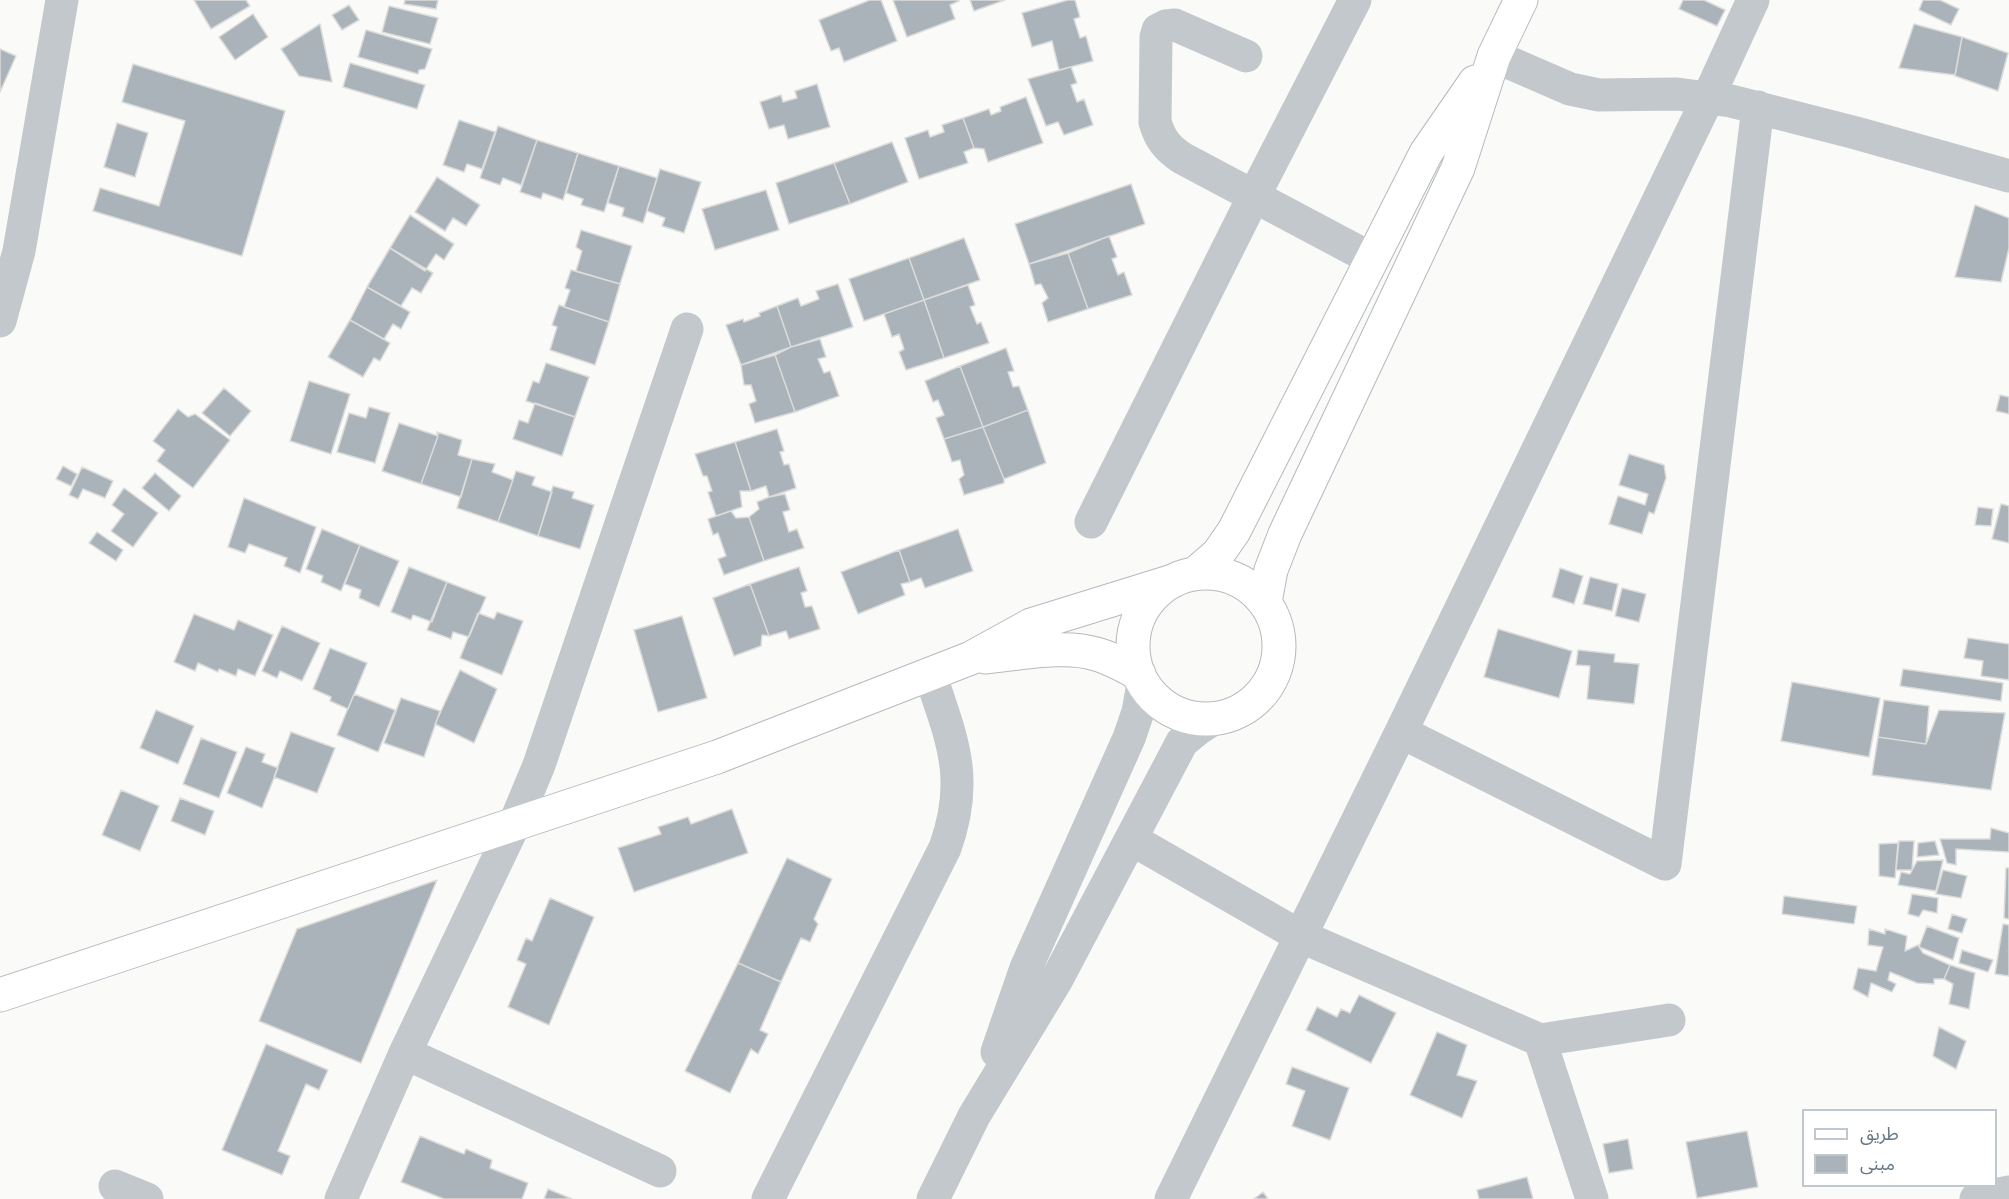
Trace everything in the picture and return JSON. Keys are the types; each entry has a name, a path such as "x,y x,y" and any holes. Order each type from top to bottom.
{"main road":[{"path":"1265,602 1271,570 1285,534 1458,168 1494,56 1521,0"},
{"path":"0,995 717,757 971,658 1031,625 1184,577 1223,575 1246,585 1265,602 1277,625 1280,650 1274,675 1262,694 1244,710 1222,718 1200,720 1177,714 1157,701 1141,679 1134,662 1132,639 1138,617 1152,596 1184,577 1218,554 1234,531 1425,153 1494,56"},
{"path":"971,658 1066,650 1095,653 1120,663 1141,679"}],"street":[{"path":"0,321 19,251 62,0"},
{"path":"1091,522 1355,0"},
{"path":"1171,1199 1401,732 1708,98 1753,0"},
{"path":"1246,56 1175,25 1158,30 1155,122 1167,147 1182,158 1371,259"},
{"path":"1494,56 1570,89 1599,95 1677,94 1758,107 2009,176"},
{"path":"1401,732 1665,864 1758,107"},
{"path":"341,1199 405,1053 514,825 540,765 687,328"},
{"path":"768,1199 945,848 953,825 958,772 952,743 930,674"},
{"path":"974,1116 1026,968 1129,738 1138,712 1141,679"},
{"path":"933,1199 974,1116 1056,981 1182,742 1215,718"},
{"path":"1131,839 1300,936 1540,1040 1669,1020"},
{"path":"1540,1040 1592,1199"},
{"path":"405,1053 660,1171"},
{"path":"115,1186 147,1199"},
{"path":"1976,1199 2009,1192"}],"building":[{"path":"194,0 246,0 250,6 211,29"},
{"path":"405,0 438,0 436,9 404,4"},
{"path":"870,0 881,0 897,41 844,62 839,48 831,51 819,20"},
{"path":"893,0 959,1 950,5 955,19 907,37"},
{"path":"970,0 1005,0 974,11"},
{"path":"1075,0 1080,17 1074,19 1080,38 1086,36 1093,61 1059,70 1052,41 1032,47 1022,13"},
{"path":"1683,0 1704,0 1725,10 1717,26 1679,9"},
{"path":"1923,0 1940,0 1959,9 1951,25 1919,10"},
{"path":"349,5 359,20 342,30 332,15"},
{"path":"389,6 438,18 430,44 382,32"},
{"path":"253,14 268,37 235,60 219,37"},
{"path":"320,24 332,82 299,76 281,49"},
{"path":"1914,24 1962,37 1955,75 1899,68"},
{"path":"366,30 432,49 425,69 419,70 418,74 358,57"},
{"path":"1962,37 2008,53 1998,91 1955,76"},
{"path":"0,49 16,56 0,92"},
{"path":"350,63 425,85 417,109 343,87"},
{"path":"133,64 285,111 242,256 93,211 100,188 159,206 185,121 122,102"},
{"path":"1071,67 1077,83 1071,85 1077,102 1084,99 1093,125 1064,135 1058,122 1046,126 1028,79"},
{"path":"817,84 830,127 788,139 784,125 769,129 760,102 781,95 783,102 797,98 795,91"},
{"path":"1026,97 1043,143 988,162 984,149 974,148 963,118 989,109 991,115 1001,111 1000,107"},
{"path":"963,118 974,148 964,152 968,163 919,179 905,138 928,130 930,137 944,132 942,125"},
{"path":"459,120 495,132 482,169 467,164 464,172 443,165"},
{"path":"117,123 148,133 135,177 104,167"},
{"path":"498,126 537,140 521,185 503,178 500,185 480,178"},
{"path":"537,140 578,153 563,200 543,193 541,199 520,192"},
{"path":"892,142 908,182 850,204 834,163"},
{"path":"578,153 619,166 604,212 581,205 583,199 566,193"},
{"path":"834,163 850,204 789,224 776,183"},
{"path":"619,166 657,178 643,223 622,216 624,208 608,203"},
{"path":"660,169 701,182 684,233 662,226 665,218 647,211"},
{"path":"437,177 480,205 466,226 453,218 445,231 415,212"},
{"path":"1131,184 1145,224 1029,264 1015,224"},
{"path":"766,190 779,230 715,250 702,209"},
{"path":"1975,205 2009,218 2009,248 2001,282 1955,277"},
{"path":"410,215 454,244 444,260 436,254 425,271 390,248"},
{"path":"581,230 632,246 620,284 576,271 582,251 576,247"},
{"path":"1109,236 1117,257 1112,259 1118,275 1124,272 1132,295 1088,309 1068,253"},
{"path":"964,238 980,280 924,300 909,258"},
{"path":"390,248 433,273 421,293 412,288 401,306 367,287"},
{"path":"1068,253 1088,309 1048,322 1042,303 1048,298 1041,284 1035,285 1029,264"},
{"path":"909,258 924,300 864,321 849,279"},
{"path":"571,270 620,284 609,322 564,307 570,290 565,288"},
{"path":"838,284 853,327 791,347 777,306 798,298 801,306 819,299 816,291"},
{"path":"968,285 975,305 970,307 977,324 981,322 989,343 944,358 924,300"},
{"path":"367,287 410,312 401,329 393,324 384,339 350,320"},
{"path":"924,300 944,358 906,370 899,352 904,349 899,334 892,337 884,314"},
{"path":"559,305 609,322 595,365 550,350 557,327 552,325"},
{"path":"777,306 791,347 741,365 726,325 743,319 744,322"},
{"path":"350,320 390,343 380,361 374,358 363,377 328,357"},
{"path":"820,339 826,357 818,359 824,373 830,371 839,396 795,412 775,355 791,347"},
{"path":"1006,348 1014,371 1008,372 1013,387 1019,386 1028,410 983,427 960,366"},
{"path":"775,355 795,412 755,423 749,404 756,401 751,385 744,385 741,365"},
{"path":"546,363 589,377 575,417 526,401 533,381 539,383"},
{"path":"960,366 983,427 944,439 936,418 944,415 938,400 933,402 925,381"},
{"path":"309,381 350,394 331,454 290,441"},
{"path":"224,388 251,411 230,436 202,413"},
{"path":"2000,395 2009,397 2009,414 1996,411"},
{"path":"535,403 575,417 562,456 513,439 519,420 528,423"},
{"path":"369,407 390,413 375,463 337,452 349,413 366,418"},
{"path":"178,409 188,417 195,414 230,440 193,488 157,461 165,450 153,441"},
{"path":"1028,410 1046,463 1004,479 983,427"},
{"path":"399,423 438,436 421,484 382,471"},
{"path":"983,427 1004,483 964,495 959,479 964,475 960,460 952,462 944,439"},
{"path":"777,429 784,451 780,452 784,465 789,464 796,488 769,497 766,486 751,491 735,442"},
{"path":"437,432 462,440 458,455 472,459 461,497 421,484 438,436"},
{"path":"735,442 751,491 740,491 742,507 716,516 708,492 712,491 707,476 703,476 695,454"},
{"path":"1629,454 1664,465 1666,478 1654,514 1649,512 1642,534 1609,524 1618,496 1645,505 1648,494 1619,485"},
{"path":"472,459 495,464 492,472 513,480 498,522 457,508"},
{"path":"63,466 77,474 71,486 56,479"},
{"path":"82,467 113,481 105,498 83,489 78,499 69,495"},
{"path":"516,471 535,477 532,485 552,492 538,536 498,522"},
{"path":"155,473 181,496 169,511 142,488"},
{"path":"553,486 574,492 572,498 594,505 580,549 538,536"},
{"path":"124,488 158,513 133,547 111,531 124,514 112,505"},
{"path":"785,494 790,510 783,512 789,532 797,529 804,548 764,561 749,517 759,509 757,502"},
{"path":"244,498 316,527 300,573 284,566 287,558 249,544 245,553 228,547"},
{"path":"2001,504 2009,506 2009,543 1992,539"},
{"path":"1978,507 1993,509 1991,526 1975,525"},
{"path":"731,511 736,518 749,517 764,561 724,575 718,559 726,556 718,533 713,535 708,519"},
{"path":"322,529 360,545 341,591 321,582 323,576 306,569"},
{"path":"958,529 973,571 925,588 921,578 910,582 899,550"},
{"path":"97,532 123,550 116,561 89,543"},
{"path":"360,545 399,561 379,607 359,598 361,590 345,584"},
{"path":"899,550 910,582 901,584 905,595 858,614 841,572"},
{"path":"409,567 447,582 432,622 413,615 411,620 391,612"},
{"path":"799,567 807,591 801,593 805,607 812,606 820,629 789,639 786,631 769,636 750,584"},
{"path":"1560,568 1583,576 1574,604 1552,597"},
{"path":"1590,577 1618,584 1612,611 1583,604"},
{"path":"447,582 486,597 469,637 453,632 451,639 427,630"},
{"path":"750,584 769,636 762,635 761,646 734,656 713,598"},
{"path":"1622,588 1646,594 1639,622 1615,616"},
{"path":"497,612 523,621 502,675 460,658 478,613 494,619"},
{"path":"194,614 234,630 238,620 273,635 255,676 238,669 236,676 219,669 218,672 198,663 195,671 174,662"},
{"path":"682,616 707,698 658,712 634,630"},
{"path":"282,626 320,643 302,681 280,671 277,678 262,671"},
{"path":"1498,629 1572,651 1559,698 1484,677"},
{"path":"1968,638 2009,644 2009,680 1981,676 1983,661 1964,658"},
{"path":"330,648 367,663 348,709 330,701 331,697 313,689"},
{"path":"1578,650 1615,654 1614,662 1639,664 1634,704 1587,699 1590,666 1576,665"},
{"path":"1903,669 2003,683 2001,701 1900,686"},
{"path":"460,670 497,689 474,743 435,724"},
{"path":"1792,682 1880,698 1869,757 1781,741"},
{"path":"354,694 395,710 378,752 337,735"},
{"path":"401,698 440,711 424,757 384,743"},
{"path":"1884,700 1929,706 1926,744 1878,737"},
{"path":"156,710 194,726 178,764 140,748"},
{"path":"1939,710 2005,713 1991,790 1872,775 1878,737 1926,744"},
{"path":"291,732 335,748 317,793 274,777"},
{"path":"201,738 237,752 219,798 183,784"},
{"path":"246,747 265,754 262,762 278,768 262,808 227,793"},
{"path":"121,790 159,806 140,851 102,835"},
{"path":"180,798 214,811 205,835 171,821"},
{"path":"732,809 748,853 634,892 618,848 661,834 658,827 688,817 691,824"},
{"path":"1991,828 2009,833 2009,852 1956,849 1956,865 1947,863 1940,839 1990,839"},
{"path":"1899,841 1914,841 1912,870 1896,870"},
{"path":"1935,841 1939,855 1917,857 1918,843"},
{"path":"1898,843 1895,878 1879,876 1879,844"},
{"path":"787,858 832,879 814,919 818,924 810,942 801,938 781,982 738,963"},
{"path":"1943,860 1936,891 1898,885 1901,872 1910,874 1917,861"},
{"path":"2006,868 2009,868 2009,919 2004,918"},
{"path":"1943,870 1967,876 1961,898 1936,894"},
{"path":"437,880 361,1063 259,1021 297,929"},
{"path":"1912,894 1938,898 1937,913 1923,910 1919,917 1908,914"},
{"path":"1784,896 1857,906 1854,924 1782,914"},
{"path":"550,898 594,917 549,1025 508,1007 526,964 517,960 526,938 532,941"},
{"path":"1952,914 1967,919 1962,933 1948,929"},
{"path":"2003,924 2009,925 2009,976 1995,974"},
{"path":"1927,926 1959,938 1953,960 1919,947"},
{"path":"1869,929 1885,934 1885,929 1907,936 1905,951 1918,945 1923,953 1950,965 1944,979 1934,979 1934,984 1917,983 1890,972 1888,980 1896,984 1892,992 1871,983 1868,997 1853,989 1858,968 1876,971 1883,947 1868,945"},
{"path":"1962,950 1993,960 1988,972 1959,963"},
{"path":"738,963 781,982 760,1030 768,1034 758,1054 751,1049 730,1093 685,1071"},
{"path":"1950,965 1975,973 1969,1009 1949,1004 1953,984 1944,979"},
{"path":"1359,995 1396,1013 1371,1063 1306,1030 1317,1007 1337,1017 1341,1009 1350,1013"},
{"path":"1939,1027 1966,1041 1956,1069 1933,1056"},
{"path":"1437,1032 1467,1045 1457,1075 1477,1081 1462,1118 1410,1095"},
{"path":"266,1044 328,1070 319,1090 306,1084 278,1151 290,1156 282,1175 222,1150"},
{"path":"1292,1067 1349,1088 1330,1140 1292,1126 1305,1091 1286,1084"},
{"path":"1747,1131 1758,1187 1697,1198 1686,1142"},
{"path":"420,1136 464,1154 466,1149 492,1160 490,1168 528,1183 522,1199 444,1199 401,1182"},
{"path":"1628,1139 1633,1169 1609,1173 1603,1144"},
{"path":"1527,1177 1533,1199 1479,1199 1477,1190"},
{"path":"548,1189 572,1199 544,1199"},
{"path":"1263,1192 1268,1199 1254,1199"}]}
